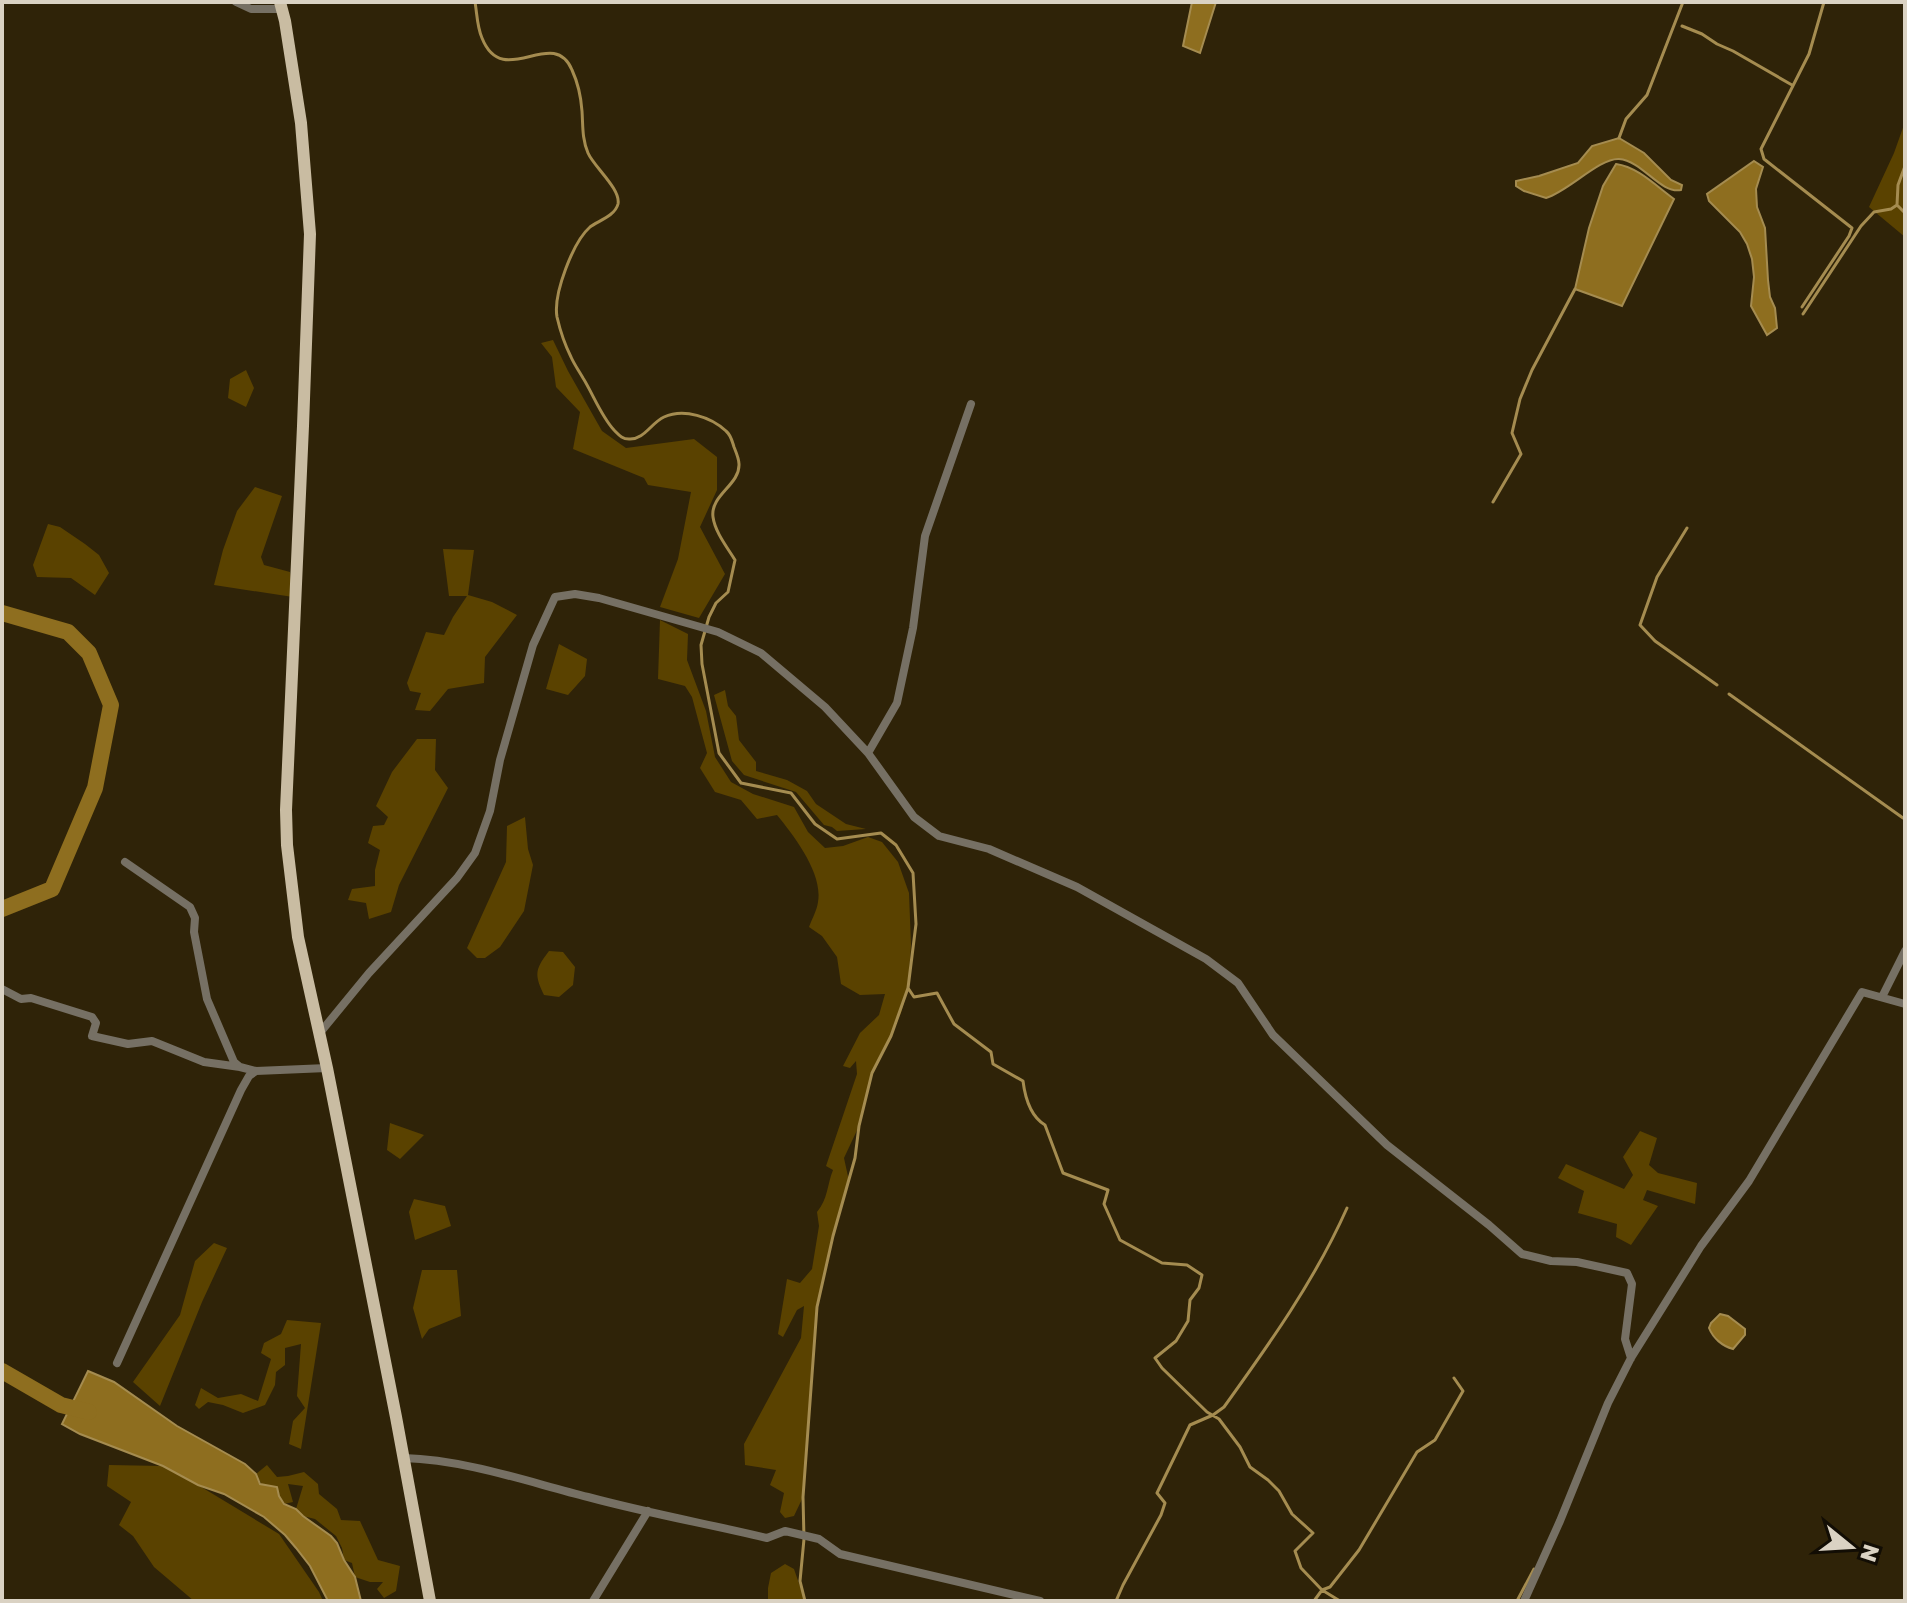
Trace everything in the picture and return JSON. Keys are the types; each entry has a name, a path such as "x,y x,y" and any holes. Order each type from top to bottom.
{"main road":[{"path":"281,5 301,123 310,234 287,845 298,937 327,1068 430,1601"}],"street":[{"path":"236,2 251,9 281,5"},
{"path":"868,753 897,703 913,628 925,536 971,404"},
{"path":"319,1034 369,973 457,878 475,853 490,811 500,760 533,645 555,597 575,594 599,598 718,632 761,653 825,707 868,753 914,817 939,836 989,849 1077,887 1206,959 1238,983 1273,1035 1387,1145 1522,1254 1627,1273 1632,1284 1625,1339 1631,1358"},
{"path":"125,862 190,907 195,918 194,932 207,999 234,1062 240,1067"},
{"path":"1882,997 1905,951"},
{"path":"2,989 21,999 31,998 92,1017 96,1023 92,1036 128,1044 152,1041 204,1062 256,1071 327,1068"},
{"path":"1524,1601 1608,1403 1631,1358 1701,1246 1749,1181 1862,992 1905,1004"},
{"path":"117,1363 241,1090 256,1071"},
{"path":"404,1458 432,1459 767,1538 785,1531 819,1539 840,1554 1040,1601"},
{"path":"593,1601 648,1511"}],"shaded area":[{"path":"1192,2 1216,2 1200,53 1183,46"},
{"path":"1905,122 1905,237 1869,207"},
{"path":"1619,138 1644,153 1671,180 1682,185 1681,190 1666,187 1636,165 1619,159 1602,164 1546,198 1516,186 1516,181 1578,163 1592,146"},
{"path":"1754,161 1763,167 1756,189 1757,207 1765,228 1770,297 1775,308 1777,328 1767,335 1751,306 1754,277 1747,244 1740,232 1709,201 1707,194"},
{"path":"1616,164 1639,173 1674,199 1622,306 1575,289 1589,228 1603,186"},
{"path":"553,340 602,431 626,448 694,439 717,457 717,490 700,527 725,574 699,618 660,607 678,559 691,492 648,485 644,478 573,449 580,412 556,387 552,357 541,343"},
{"path":"246,370 254,388 246,407 228,398 230,379"},
{"path":"255,487 282,496 261,557 264,565 290,572 293,597 214,585 237,511"},
{"path":"48,524 60,527 99,555 109,573 95,595 71,578 37,577 33,565"},
{"path":"443,549 474,550 468,595 492,602 517,615 485,657 484,683 448,689 430,711 415,710 421,693 410,691 407,683 426,632 444,635 467,596 449,596"},
{"path":"660,620 688,634 687,660 706,711 715,757 731,782 753,794 794,807 808,832 825,848 843,846 868,837 882,842 898,862 909,893 911,945 908,988 901,1013 872,1073 859,1126 844,1158 849,1181 817,1307 803,1497 794,1516 785,1518 780,1512 784,1493 770,1485 776,1470 745,1465 744,1444 801,1338 804,1306 797,1310 783,1337 778,1334 787,1279 800,1283 812,1269 819,1226 817,1212 833,1170 826,1166 857,1074 856,1061 850,1068 843,1066 860,1033 879,1015 885,994 860,995 841,984 837,957 822,936 809,927 818,902 812,867 777,815 757,819 741,800 715,792 700,768 707,753 692,697 685,686 658,679"},
{"path":"559,644 587,659 585,676 568,695 546,689"},
{"path":"725,690 728,706 736,716 739,740 756,762 756,771 787,780 807,791 816,804 846,824 866,829 837,831 824,825 796,792 744,775 732,761 714,695"},
{"path":"417,739 436,739 435,770 448,788 399,885 391,912 369,919 366,903 348,900 352,889 375,886 380,850 368,843 373,826 384,825 388,817 376,806 392,772"},
{"path":"525,817 533,865 524,911 500,947 485,958 477,958 467,948 506,862 507,826"},
{"path":"549,951 563,952 575,967 573,985 559,997 544,995 539,982 539,968"},
{"path":"390,1123 424,1135 400,1159 387,1150"},
{"path":"1640,1131 1657,1138 1649,1165 1658,1173 1697,1183 1695,1204 1647,1190 1643,1200 1658,1206 1631,1245 1616,1237 1617,1224 1578,1213 1584,1191 1558,1178 1566,1164 1624,1189 1633,1175 1623,1157"},
{"path":"414,1199 445,1206 451,1226 415,1240 409,1212"},
{"path":"214,1243 227,1248 160,1406 133,1382 180,1315 195,1261"},
{"path":"422,1270 457,1270 461,1316 429,1329 422,1339 413,1308"},
{"path":"1720,1314 1728,1316 1745,1329 1745,1335 1733,1349 1718,1341 1709,1328"},
{"path":"287,1320 321,1323 301,1449 289,1444 293,1421 305,1408 297,1396 301,1344 285,1348 285,1365 276,1372 275,1385 265,1405 243,1413 208,1402 199,1409 195,1405 201,1388 218,1398 241,1394 258,1401 271,1359 261,1353 264,1343 281,1334"},
{"path":"88,1371 114,1382 177,1426 245,1464 256,1474 260,1484 277,1487 284,1504 296,1509 337,1543 355,1577 361,1601 328,1601 310,1566 285,1535 264,1517 224,1494 62,1424"},
{"path":"109,1465 163,1466 279,1534 323,1601 194,1601 154,1567 133,1536 119,1525 131,1502 107,1486"},
{"path":"267,1465 277,1477 304,1472 318,1484 319,1494 337,1509 341,1520 360,1521 378,1560 400,1566 396,1591 384,1598 377,1589 383,1582 355,1577 352,1563 344,1560 336,1536 296,1509 303,1486 288,1484 293,1502 284,1504 262,1484 256,1474"},
{"path":"785,1564 794,1569 805,1601 768,1601 771,1573"}],"waterway":[{"path":"475,2 480,34 491,53 502,59 515,60 553,53 564,58 579,90 588,153 618,198 613,212 590,227 577,244 561,282 557,307 558,322 567,348 601,412 617,434 629,439 639,437 659,420 672,414 697,415 728,433 737,456 739,464 735,478 713,509 714,523 735,560 728,592 716,603 701,645 719,753 741,783 791,793 815,824 837,839 881,833 896,845 913,873 916,924 908,988 891,1036 872,1073 855,1158 817,1307 803,1497 804,1539 800,1581 805,1601"},
{"path":"1619,138 1626,119 1647,95 1683,2"},
{"path":"1802,307 1852,228 1764,159 1761,149 1809,54 1824,2"},
{"path":"1682,26 1702,34 1792,85"},
{"path":"1905,166 1898,185 1897,205 1905,213"},
{"path":"1803,314 1861,226 1874,212 1897,205"},
{"path":"1493,502 1521,454 1512,433 1520,399 1575,289"},
{"path":"1687,528 1657,577 1640,625 1655,641 1717,685"},
{"path":"2,613 68,632 89,653 111,705 95,788 52,889 2,909"},
{"path":"1729,694 1903,818"},
{"path":"908,988 914,997 937,993 954,1024 991,1052 993,1064 1023,1081 1029,1106 1045,1125 1063,1173 1108,1190 1104,1204 1120,1240 1162,1263 1187,1265 1202,1275 1199,1288 1190,1300 1188,1321 1176,1341 1155,1358 1207,1412 1219,1419 1240,1447 1250,1467 1279,1491 1292,1514 1313,1533 1295,1551 1301,1568 1322,1590 1314,1601"},
{"path":"1116,1601 1161,1515 1165,1503 1157,1493 1190,1425 1224,1407 1306,1286 1347,1208"},
{"path":"2,1371 61,1405 89,1412"},
{"path":"1340,1601 1322,1590 1330,1587 1359,1550 1417,1452 1435,1440 1463,1391 1454,1378"},
{"path":"2,1478 2,1489"},
{"path":"1517,1601 1534,1569"}]}
